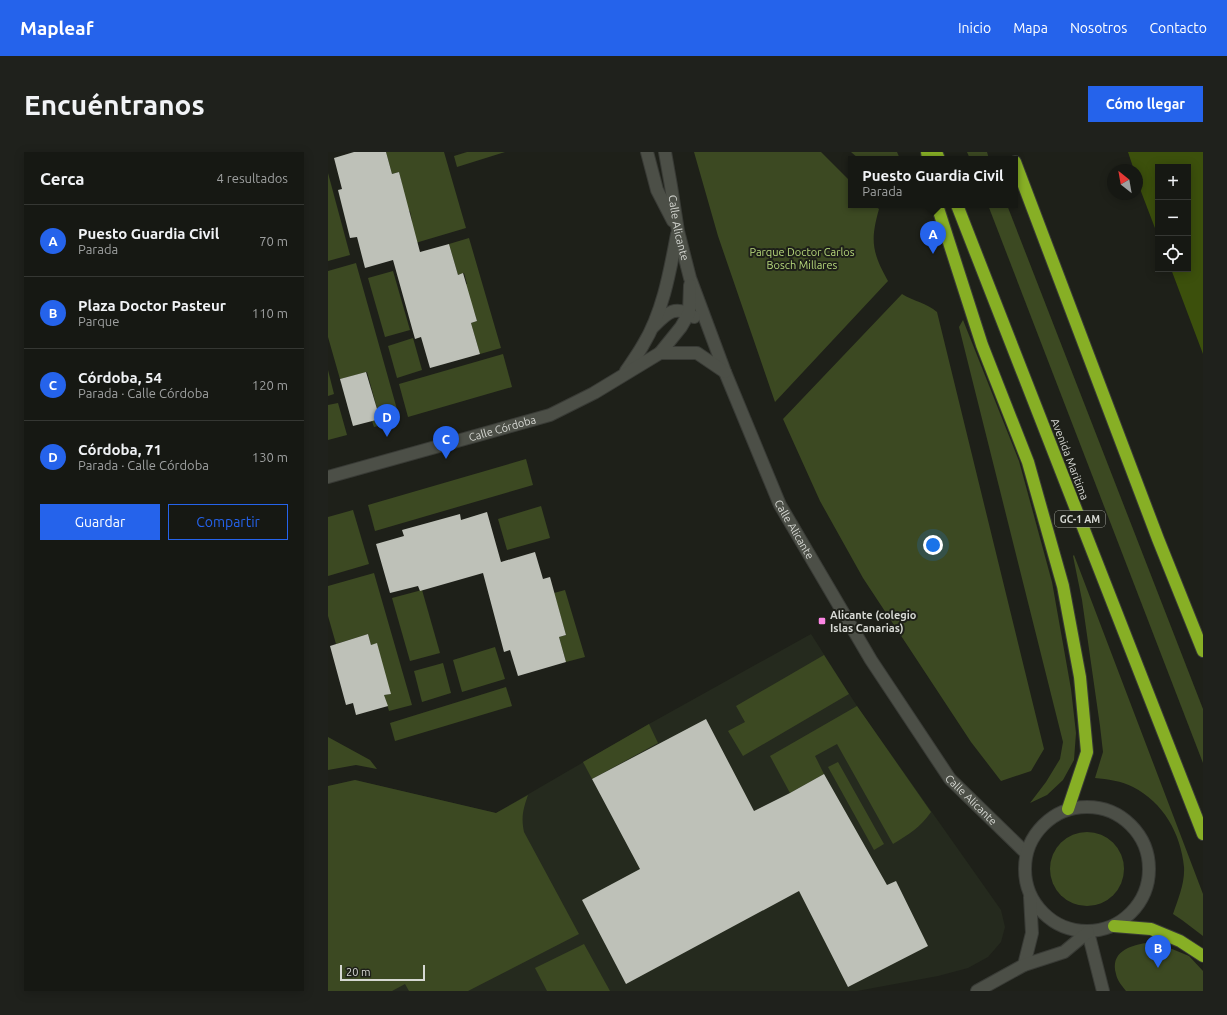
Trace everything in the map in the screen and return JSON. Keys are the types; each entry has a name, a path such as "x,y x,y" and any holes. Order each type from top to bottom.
{"highway":[{"path":"1018,171 1158,539 1203,650"},
{"path":"938,208 982,345 1028,462 1063,586 1080,677 1087,752 1068,809"},
{"name":"Avenida Maritima","path":"958,208 1203,834"},
{"path":"1114,926 1151,929 1180,941 1203,956"}],"street":[{"path":"647,152 657,190 678,231"},
{"name":"Calle Alicante","path":"664,152 678,231 690,278 725,372 780,505 871,660 950,779 1026,853"},
{"name":"Calle Córdoba","path":"623,374 643,345 652,328 669,279 678,231"},
{"path":"690,278 689,313 707,326"},
{"name":"Calle Córdoba","path":"328,477 550,415 594,392 660,353 689,313 678,310 670,312 652,328"},
{"path":"660,353 697,354 725,372"},
{"path":"1024,965 1032,933 1030,895 1024,874 1026,853 1035,834 1044,824 1049,819 1068,809 1089,806 1109,810 1121,816 1127,820 1141,836 1149,855 1150,876 1144,896 1132,913 1114,926 1088,932 1070,929 1054,922 1040,910 1030,895"},
{"path":"977,991 1024,965 1064,952 1088,932"},
{"path":"1088,932 1103,991"}],"shaded area":[{"path":"1128,152 1203,152 1203,354 1172,272 1191,272 1191,164 1155,164 1155,228 1143,197 1143,164 1132,164"},
{"path":"811,634 857,706 1001,910 1005,927 1001,942 988,957 968,968 938,976 857,991 328,991 328,786 355,780 496,813 649,724"}],"green space":[{"path":"386,152 444,152 466,228 412,244 406,223 412,221 410,211 404,212 396,185 402,184 399,172 392,174"},
{"path":"467,152 505,152 457,167 454,156"},
{"name":"Parque Doctor Carlos Bosch Millares","path":"694,152 821,152 848,179 848,208 879,209 874,230 874,246 879,262 888,281 775,402 718,236"},
{"path":"851,152 897,152 899,156 856,156"},
{"path":"967,152 987,152 988,156 969,156"},
{"path":"328,173 350,255 328,261"},
{"path":"989,208 1008,208 1203,709 1203,763"},
{"path":"469,238 501,348 480,354 471,323 477,321 474,311 469,312 462,285 467,284 464,273 458,275 449,244"},
{"path":"356,263 400,420 374,427 372,421 380,419 367,372 340,379 328,337 328,271"},
{"path":"393,271 410,330 385,337 368,278"},
{"path":"902,294 929,306 937,312 1044,749 1031,771 1001,781 971,742 863,578 820,501 783,419"},
{"path":"963,320 1019,461 1052,582 1071,689 1076,733 1074,760 1063,780 1047,795 1030,803 1046,782 1060,759 1063,742 959,327"},
{"path":"413,338 422,370 397,378 388,346"},
{"path":"503,354 512,387 408,417 399,384"},
{"path":"328,370 334,394 328,396"},
{"path":"338,403 347,435 328,440 328,405"},
{"path":"526,459 533,485 375,531 368,505"},
{"path":"541,506 550,538 507,550 498,519"},
{"path":"353,510 369,564 328,576 328,517"},
{"path":"1074,555 1203,894 1203,936 1173,914 1182,885 1184,867 1179,843 1169,820 1162,810 1144,793 1129,785 1095,778 1103,752 1082,600"},
{"path":"374,573 412,705 389,711 384,695 390,694 377,644 371,645 368,634 336,644 328,616 328,586"},
{"path":"422,590 440,653 410,661 392,598"},
{"path":"565,590 585,657 566,662 559,637 566,635 554,593"},
{"path":"495,647 505,679 462,692 453,660"},
{"path":"824,655 849,694 743,756 728,731 745,722 736,706"},
{"path":"443,663 451,693 422,702 414,671"},
{"path":"506,687 512,706 395,741 390,723"},
{"path":"857,706 931,812 918,827 893,844 837,744 815,756 824,774 790,793 770,756"},
{"path":"649,724 658,743 592,779 583,762"},
{"path":"328,737 370,760 377,769 356,765 328,770"},
{"path":"838,762 884,844 874,850 828,767"},
{"path":"355,780 496,813 528,795 523,814 524,832 579,934 468,991 409,991 405,984 392,991 328,991 328,786"},
{"path":"1087,832 1101,835 1113,843 1121,855 1124,869 1121,883 1113,895 1101,903 1087,906 1073,903 1061,895 1053,883 1050,869 1053,855 1061,843 1073,835"},
{"path":"1146,943 1160,944 1189,956 1203,971 1203,991 1126,991 1117,976 1115,966 1118,955 1127,948"},
{"path":"584,944 610,991 547,991 535,968"}],"building":[{"path":"354,152 386,152 392,174 399,172 420,252 449,244 458,275 463,273 477,321 471,323 480,354 430,368 421,337 415,339 393,260 365,268 357,237 350,238 338,190 342,189 334,158"},
{"path":"366,372 380,419 353,426 340,379"},
{"path":"487,512 501,562 535,552 543,579 550,577 566,635 559,637 566,662 518,676 510,650 504,652 483,573 420,591 418,586 390,593 376,544 404,536 402,530 460,514 461,520"},
{"path":"368,634 371,645 377,643 391,694 384,695 388,706 356,715 353,703 346,705 330,646"},
{"path":"706,719 754,811 824,774 887,885 896,881 928,946 848,987 799,891 626,984 582,900 640,869 592,779"}],"place":[{"name":"Puesto Guardia Civil","path":"933,254"},
{"name":"Córdoba, 71","path":"387,437"},
{"name":"Córdoba, 54","path":"446,459"},
{"name":"Alicante (colegio Islas Canarias)","path":"822,621"},
{"name":"Plaza Doctor Pasteur","path":"1158,968"}]}
